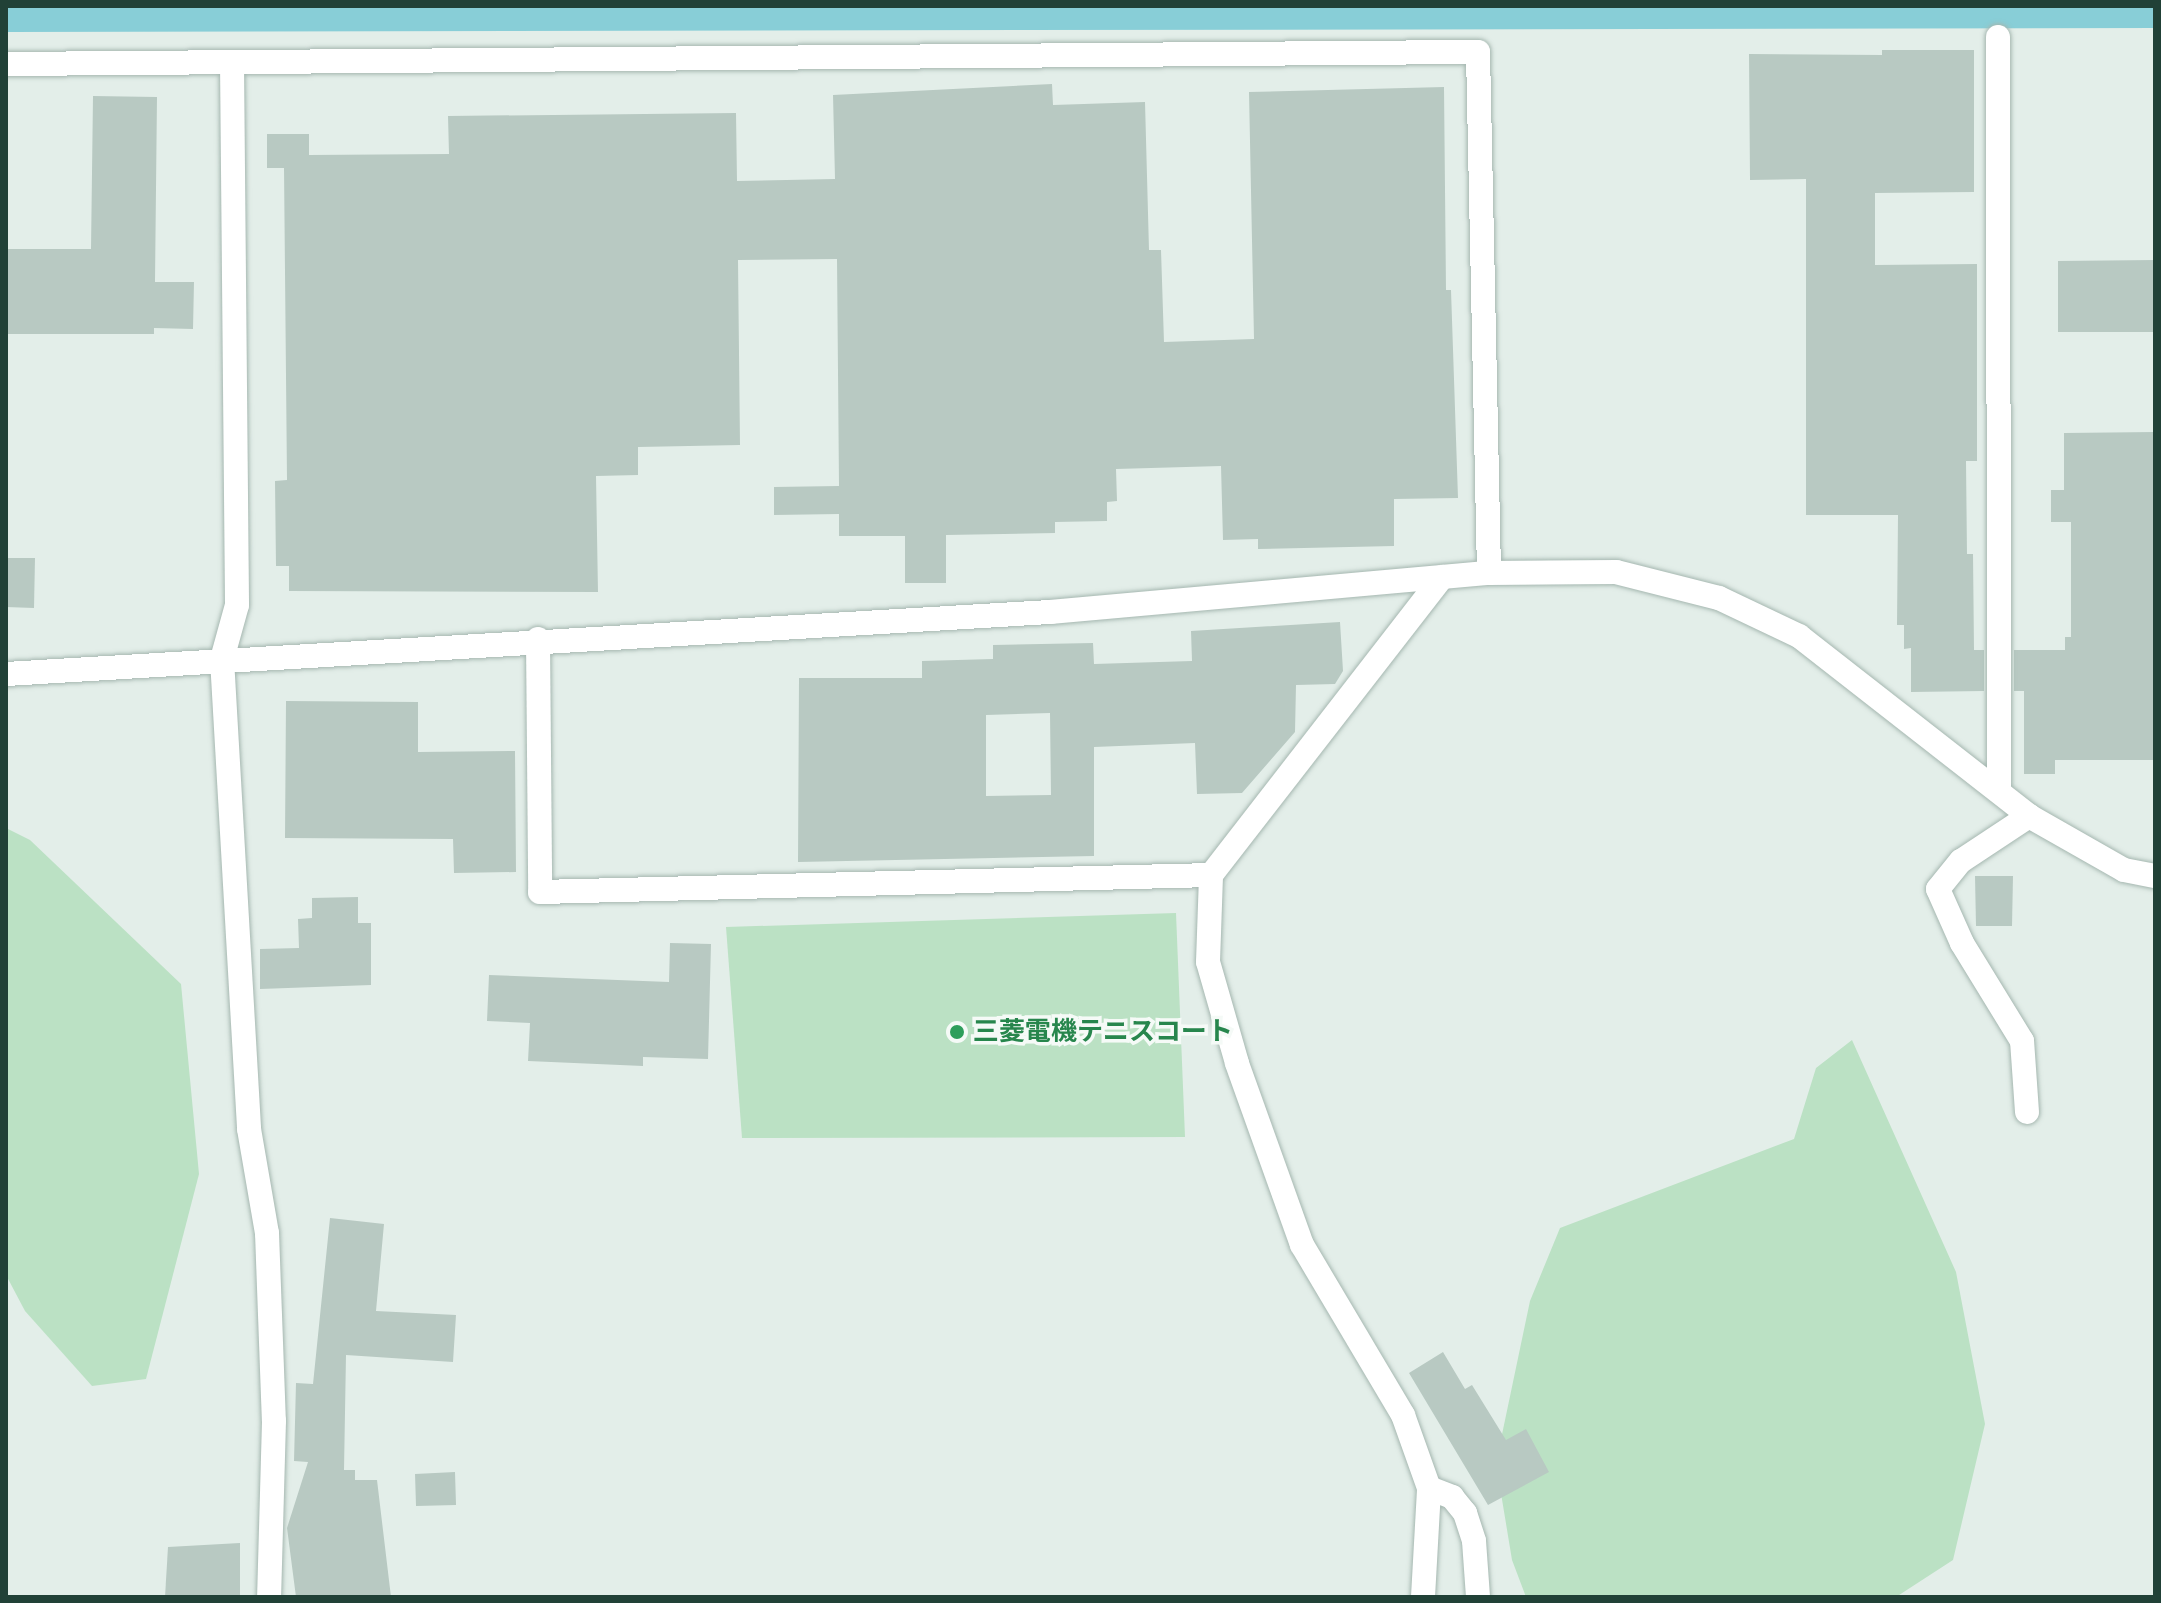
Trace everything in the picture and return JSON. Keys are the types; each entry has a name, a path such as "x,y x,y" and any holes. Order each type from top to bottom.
{"street":[{"path":"1998,37 1999,791"},
{"path":"6,64 1478,52 1489,573"},
{"path":"232,62 237,605 222,659 249,1129 267,1233 274,1421 269,1597"},
{"path":"6,674 538,639 1050,612 1489,573 1616,572 1719,598 1799,636 2029,816 2124,870 2155,876"},
{"path":"1423,1597 1429,1488 1403,1415 1302,1245 1271,1162 1208,962 1211,875 1442,577"},
{"path":"538,639 540,892 1211,875"},
{"path":"2027,1112 2022,1041 1962,943 1938,889 1961,861 2029,816"},
{"path":"1429,1488 1452,1497 1465,1513 1474,1541 1478,1597"}],"green space":[{"path":"6,828 30,840 181,984 199,1174 146,1379 92,1386 25,1311 6,1275"},
{"name":"三菱電機テニスコート","path":"1176,913 1185,1137 742,1138 726,927"},
{"path":"1852,1040 1956,1272 1985,1424 1953,1560 1896,1597 1526,1597 1512,1560 1496,1463 1530,1301 1560,1228 1794,1139 1816,1068"}],"water":[{"path":"6,6 2155,6 2155,28 6,32"}],"building":[{"path":"1882,50 1974,50 1974,192 1875,193 1875,265 1977,264 1977,461 1966,461 1967,554 1973,554 1974,650 1984,650 1984,691 1911,692 1911,648 1904,649 1904,625 1897,625 1898,515 1806,515 1806,179 1750,180 1749,54 1882,55"},
{"path":"1052,84 1053,105 1145,102 1149,250 1161,250 1164,342 1254,339 1249,92 1444,87 1446,290 1451,290 1458,498 1394,499 1394,546 1258,549 1258,539 1223,540 1221,466 1116,469 1117,501 1107,502 1107,521 1055,522 1055,533 946,535 946,583 905,583 905,536 839,536 839,514 774,515 774,487 839,486 837,259 738,260 740,445 638,447 638,475 596,476 598,592 289,591 289,566 276,566 275,481 287,480 284,168 267,168 267,134 309,134 309,155 449,154 448,116 736,113 737,181 835,179 833,95"},
{"path":"93,96 157,97 155,282 194,282 193,329 154,328 154,334 6,334 6,249 91,249"},
{"path":"2155,260 2155,332 2058,332 2058,261"},
{"path":"2155,432 2155,760 2055,760 2055,774 2024,774 2024,691 2014,691 2014,650 2065,650 2065,637 2071,637 2071,522 2051,522 2051,490 2064,490 2064,433"},
{"path":"6,558 35,558 34,608 6,607"},
{"path":"1340,622 1343,671 1335,684 1296,685 1295,732 1242,793 1197,794 1195,743 1094,747 1094,856 798,862 799,678 922,678 922,661 993,659 993,645 1093,643 1094,664 1192,661 1191,631","holes":["1050,713 1051,795 986,796 986,715"]},
{"path":"286,701 418,702 418,752 515,751 516,872 454,873 453,839 285,838"},
{"path":"1975,876 2013,876 2012,926 1976,926"},
{"path":"358,897 358,923 371,923 371,985 260,989 260,949 299,948 298,919 312,918 312,898"},
{"path":"670,943 711,944 708,1059 643,1057 643,1066 528,1061 530,1023 487,1021 489,975 669,982"},
{"path":"330,1218 384,1224 376,1311 456,1315 453,1362 346,1355 344,1470 355,1470 355,1480 377,1480 391,1597 296,1597 287,1528 308,1462 294,1461 296,1383 313,1384"},
{"path":"1443,1352 1465,1389 1472,1385 1506,1440 1526,1429 1549,1472 1488,1505 1409,1373"},
{"path":"455,1472 456,1505 416,1506 415,1474"},
{"path":"240,1543 240,1597 165,1597 168,1547"}],"place":[{"name":"三菱電機テニスコート","path":"957,1032"}]}
